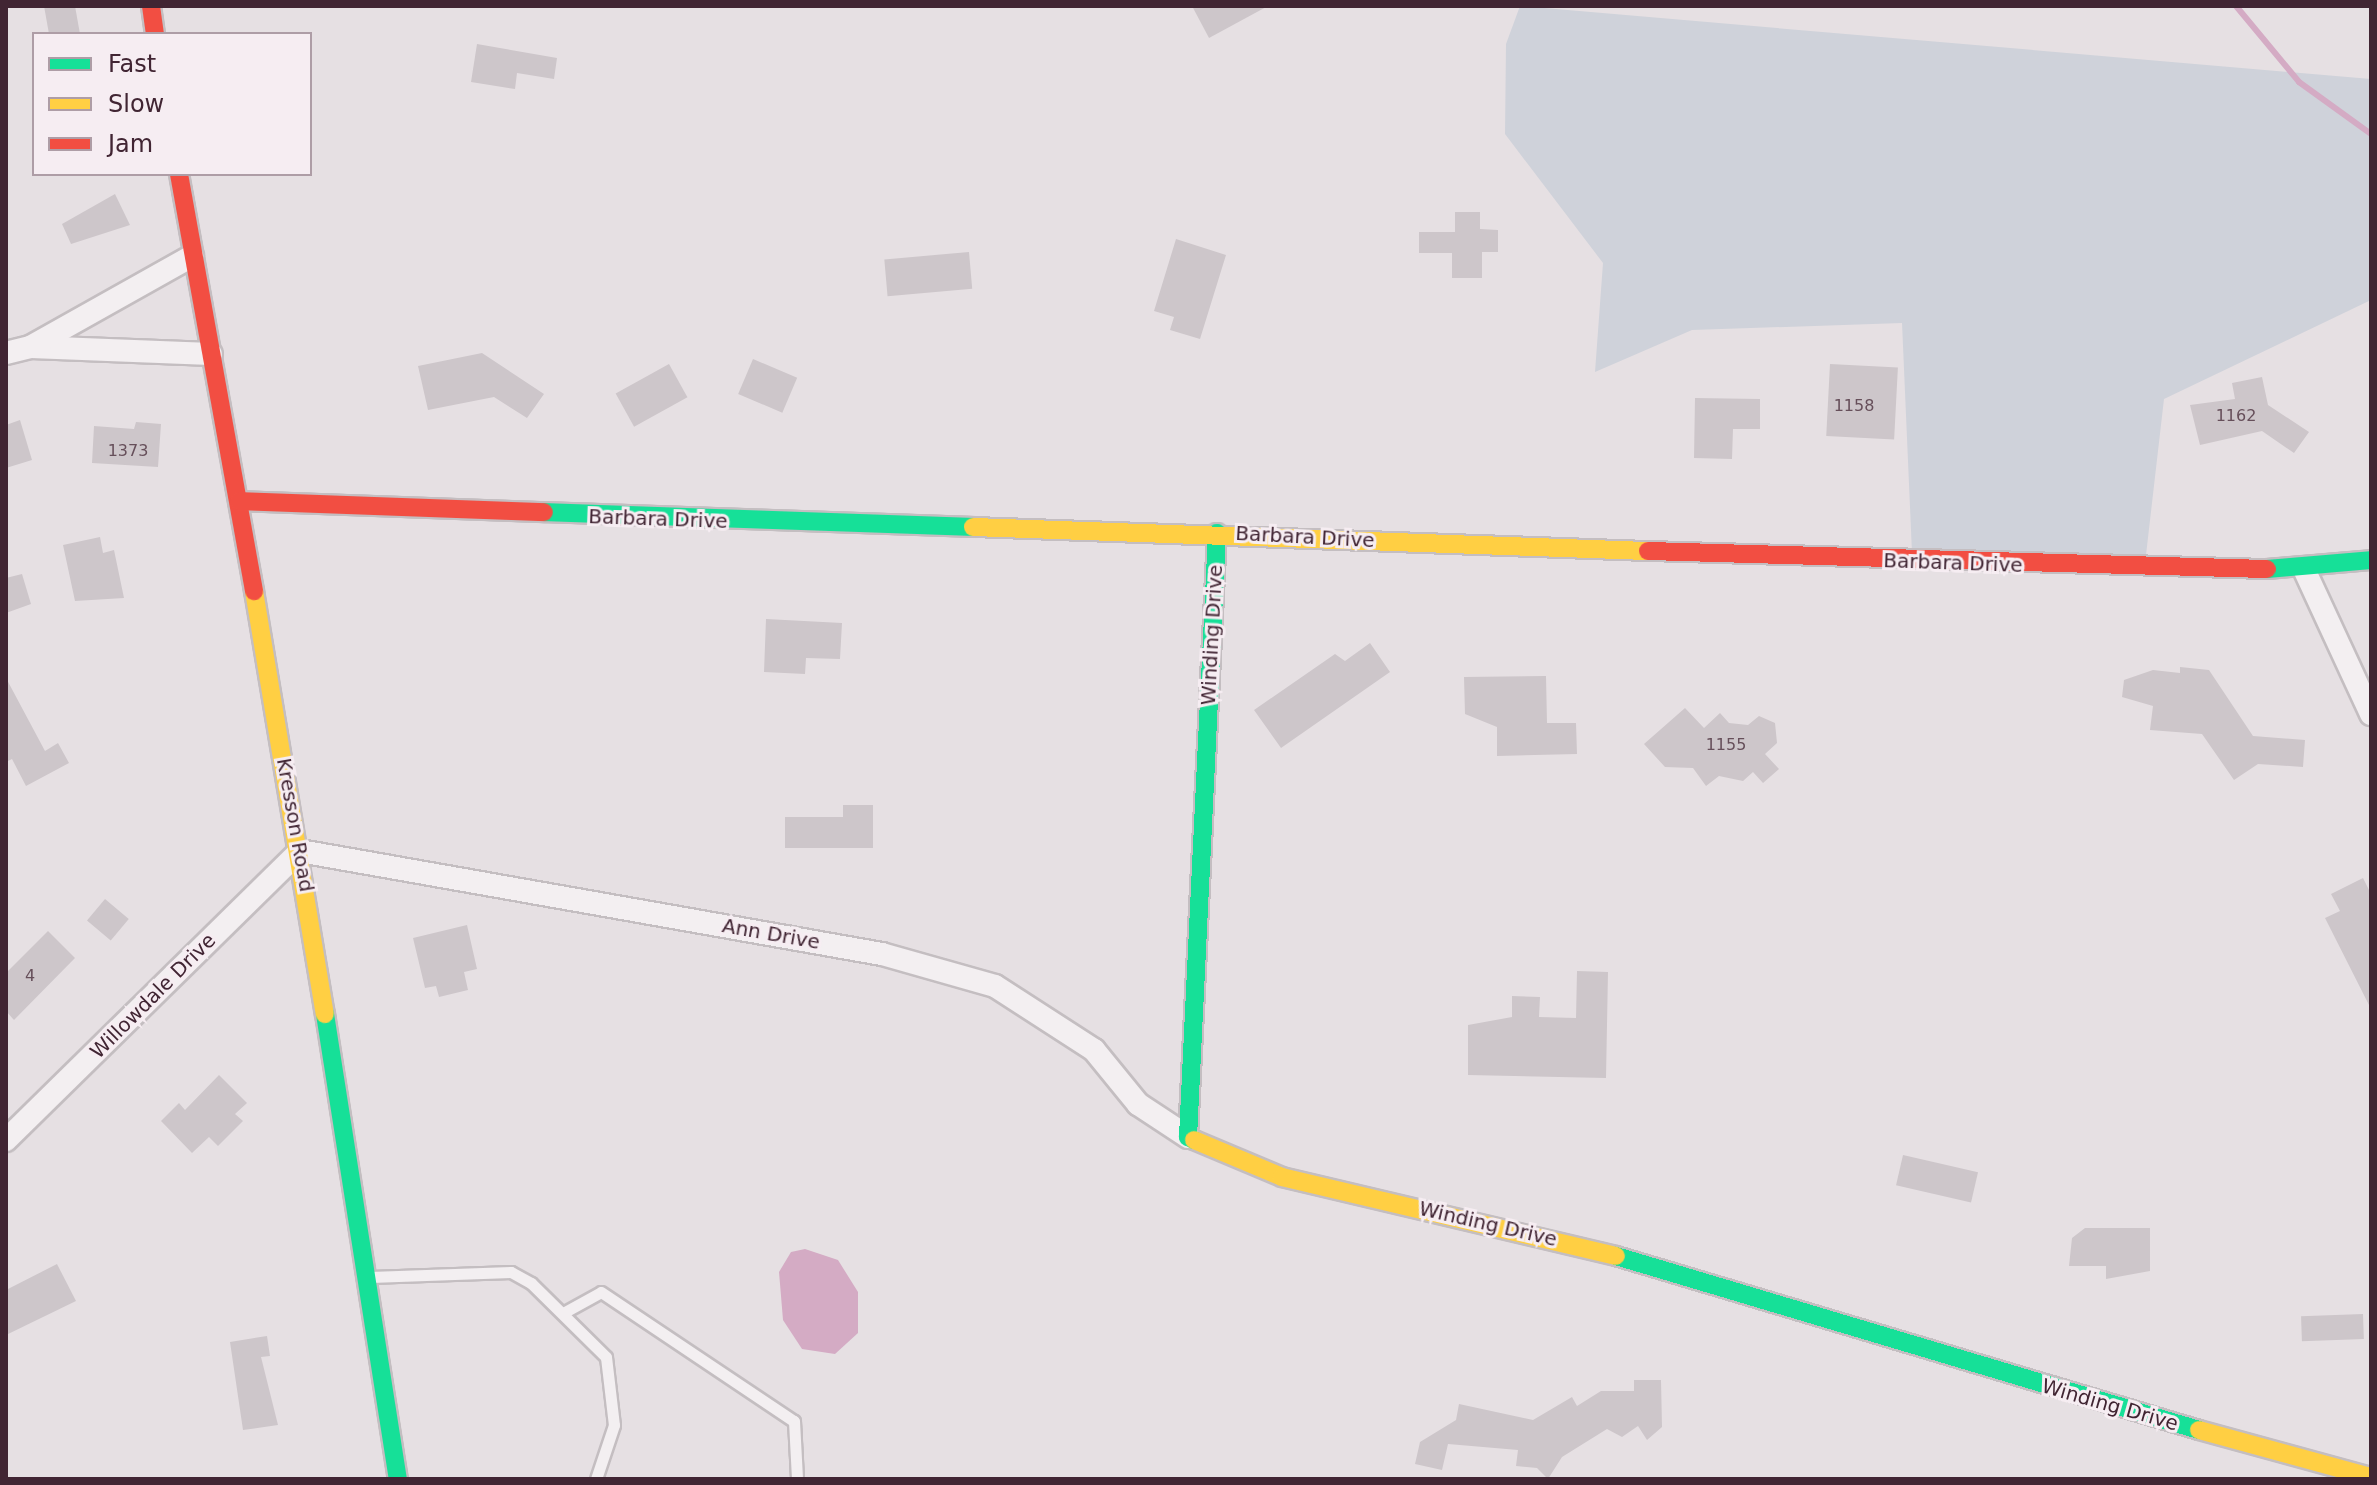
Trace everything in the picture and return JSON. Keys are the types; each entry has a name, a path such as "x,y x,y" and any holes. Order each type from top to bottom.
{"street":[{"path":"151,6 155,32"},
{"name":"Kresson Road","path":"179,176 300,851 398,1479"},
{"path":"6,353 30,347 192,256"},
{"path":"30,347 211,354"},
{"name":"Barbara Drive","path":"239,501 671,521 1217,533 1789,559 2304,569 2371,560"},
{"name":"Winding Drive","path":"1217,533 1188,1137 1282,1177 1572,1242 1993,1373 2371,1477"},
{"path":"2304,569 2371,714"},
{"name":"Ann Drive","path":"300,851 882,954 995,986 1094,1050 1138,1104 1188,1137"},
{"name":"Willowdale Drive","path":"6,1140 300,851"}],"lane":[{"path":"367,1277 511,1272 563,1313 606,1357 612,1382 614,1425 596,1479"},
{"path":"563,1313 601,1292 794,1421 797,1479"}],"shaded area":[{"path":"1520,6 2371,79 2371,300 2164,399 2146,555 1912,553 1902,323 1692,330 1595,372 1603,263 1505,134 1506,44"},
{"path":"805,1249 838,1260 858,1292 858,1333 835,1354 802,1349 783,1320 779,1272 791,1252"}],"building":[{"path":"44,6 75,6 80,32 49,32"},
{"path":"1192,6 1268,6 1209,38"},
{"path":"477,44 557,58 554,79 517,73 515,89 471,82"},
{"path":"115,194 130,225 71,244 62,224"},
{"path":"1455,212 1480,212 1480,229 1498,230 1498,252 1482,252 1482,278 1452,278 1452,253 1419,253 1419,232 1455,232"},
{"path":"1176,239 1226,255 1200,339 1170,330 1174,317 1154,311"},
{"path":"969,252 972,289 888,296 884,259"},
{"path":"482,353 544,394 527,418 494,397 428,410 418,366"},
{"path":"753,359 797,378 782,413 738,394"},
{"path":"669,364 687,397 634,427 616,394"},
{"path":"1830,364 1898,368 1894,439 1826,436"},
{"path":"2262,377 2268,405 2309,432 2294,453 2262,431 2200,445 2190,405 2235,399 2232,383"},
{"path":"1695,398 1760,399 1760,429 1733,429 1732,459 1694,458"},
{"path":"20,420 32,460 6,468 6,425"},
{"path":"136,422 161,424 158,467 92,463 94,426 134,429"},
{"path":"100,537 103,553 114,550 124,598 75,601 63,545"},
{"path":"22,574 31,604 6,613 6,578"},
{"path":"766,619 842,623 840,659 806,658 805,674 764,672"},
{"path":"1370,643 1390,672 1281,748 1254,710 1335,654 1345,661"},
{"path":"2180,667 2209,670 2253,736 2305,740 2303,767 2258,764 2234,780 2202,734 2150,730 2153,706 2122,697 2124,680 2153,670 2180,673"},
{"path":"1546,676 1547,723 1576,723 1577,754 1497,756 1497,727 1465,714 1464,677"},
{"path":"6,678 45,751 58,743 69,763 26,786 12,759 6,762"},
{"path":"1685,708 1704,728 1720,713 1729,723 1748,725 1759,716 1775,723 1777,743 1765,754 1779,769 1763,783 1753,772 1743,781 1719,776 1706,786 1693,768 1665,767 1644,744"},
{"path":"843,805 873,805 873,848 785,848 785,817 843,817"},
{"path":"2363,878 2371,894 2371,1009 2325,918 2340,911 2331,894"},
{"path":"105,899 129,919 111,940 87,920"},
{"path":"467,925 477,969 464,972 468,990 439,997 436,986 425,988 413,938"},
{"path":"48,931 75,958 14,1020 6,1011 6,973"},
{"path":"1577,971 1608,972 1606,1078 1468,1075 1468,1025 1512,1017 1512,996 1540,997 1539,1017 1576,1018"},
{"path":"219,1075 247,1103 235,1114 243,1121 218,1146 209,1137 192,1153 161,1121 179,1103 185,1110"},
{"path":"1903,1155 1978,1172 1971,1203 1896,1185"},
{"path":"2085,1228 2150,1228 2150,1271 2106,1279 2106,1266 2069,1266 2072,1238"},
{"path":"57,1264 76,1301 6,1335 6,1290"},
{"path":"2363,1314 2364,1339 2302,1341 2301,1316"},
{"path":"267,1336 270,1356 261,1357 278,1425 243,1430 230,1342"},
{"path":"1634,1380 1661,1380 1662,1427 1647,1440 1638,1426 1622,1437 1607,1429 1562,1457 1548,1479 1537,1468 1516,1466 1518,1450 1448,1444 1442,1470 1415,1464 1420,1442 1456,1420 1459,1404 1533,1420 1572,1397 1577,1406 1601,1391 1634,1391"}],"waterway":[{"path":"2236,6 2299,82 2371,134"}],"traffic: fast":[{"path":"544,512 973,527"},
{"path":"1194,1140 1188,1137 1217,533"},
{"path":"2267,569 2371,560"},
{"path":"325,1014 398,1479"},
{"path":"1616,1256 2199,1430"}],"traffic: slow":[{"path":"973,527 1648,551"},
{"path":"254,591 325,1014"},
{"path":"1194,1140 1282,1177 1616,1256"},
{"path":"2199,1430 2371,1477"}],"traffic: jam":[{"path":"151,6 155,32"},
{"path":"179,176 254,591"},
{"path":"239,501 544,512"},
{"path":"1648,551 2267,569"}]}
